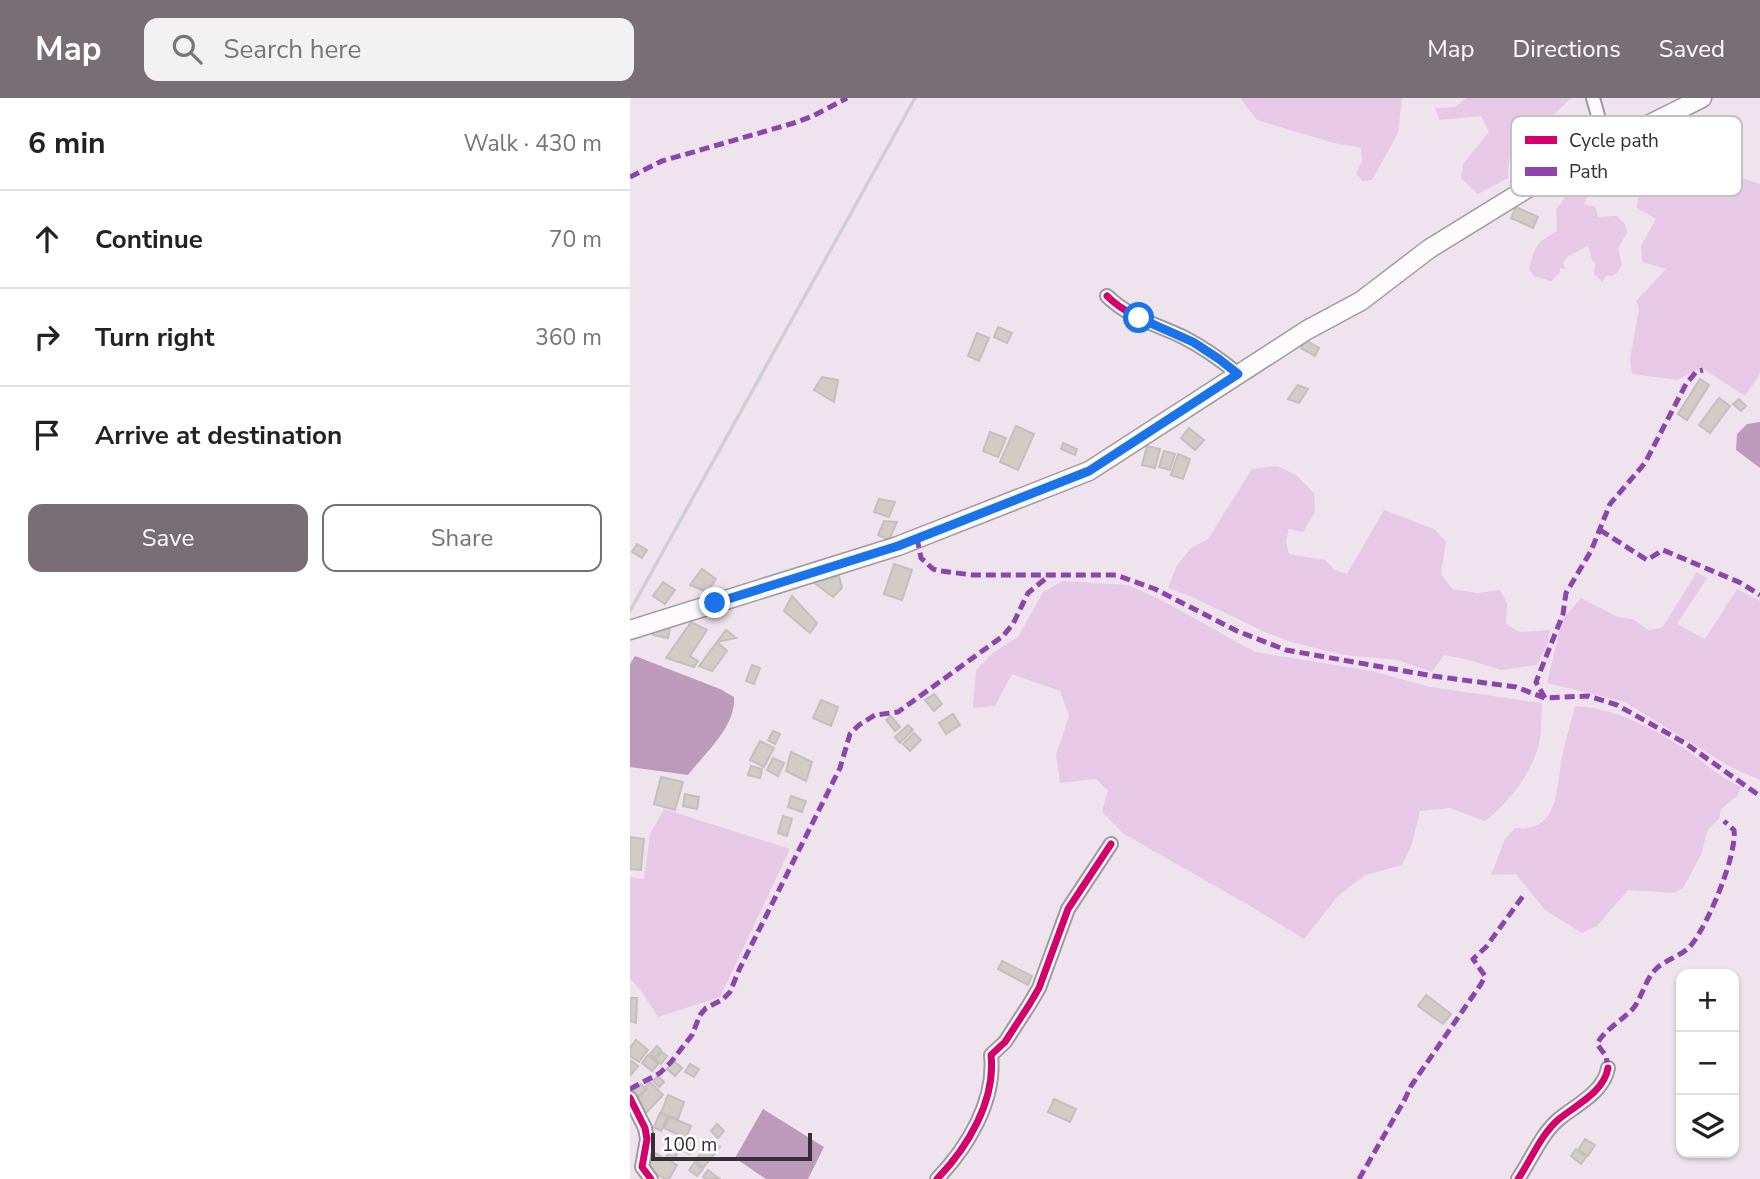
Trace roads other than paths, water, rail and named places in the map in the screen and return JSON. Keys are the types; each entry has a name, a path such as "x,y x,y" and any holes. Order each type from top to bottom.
{"main road":[{"path":"1666,116 1702,98"},
{"path":"631,631 898,546 1089,471 1307,330 1362,300 1429,249 1515,196"}],"street":[{"path":"1593,98 1598,116"},
{"path":"1107,296 1139,318 1208,351 1238,374"},
{"path":"937,1179 955,1161 984,1106 992,1065 991,1055 1005,1042 1034,996 1068,909 1111,844"},
{"path":"1518,1179 1553,1126 1596,1089 1608,1068"},
{"path":"630,1098 645,1128 647,1139 642,1167 651,1179"}],"railway":[{"path":"630,611 915,98"}]}
